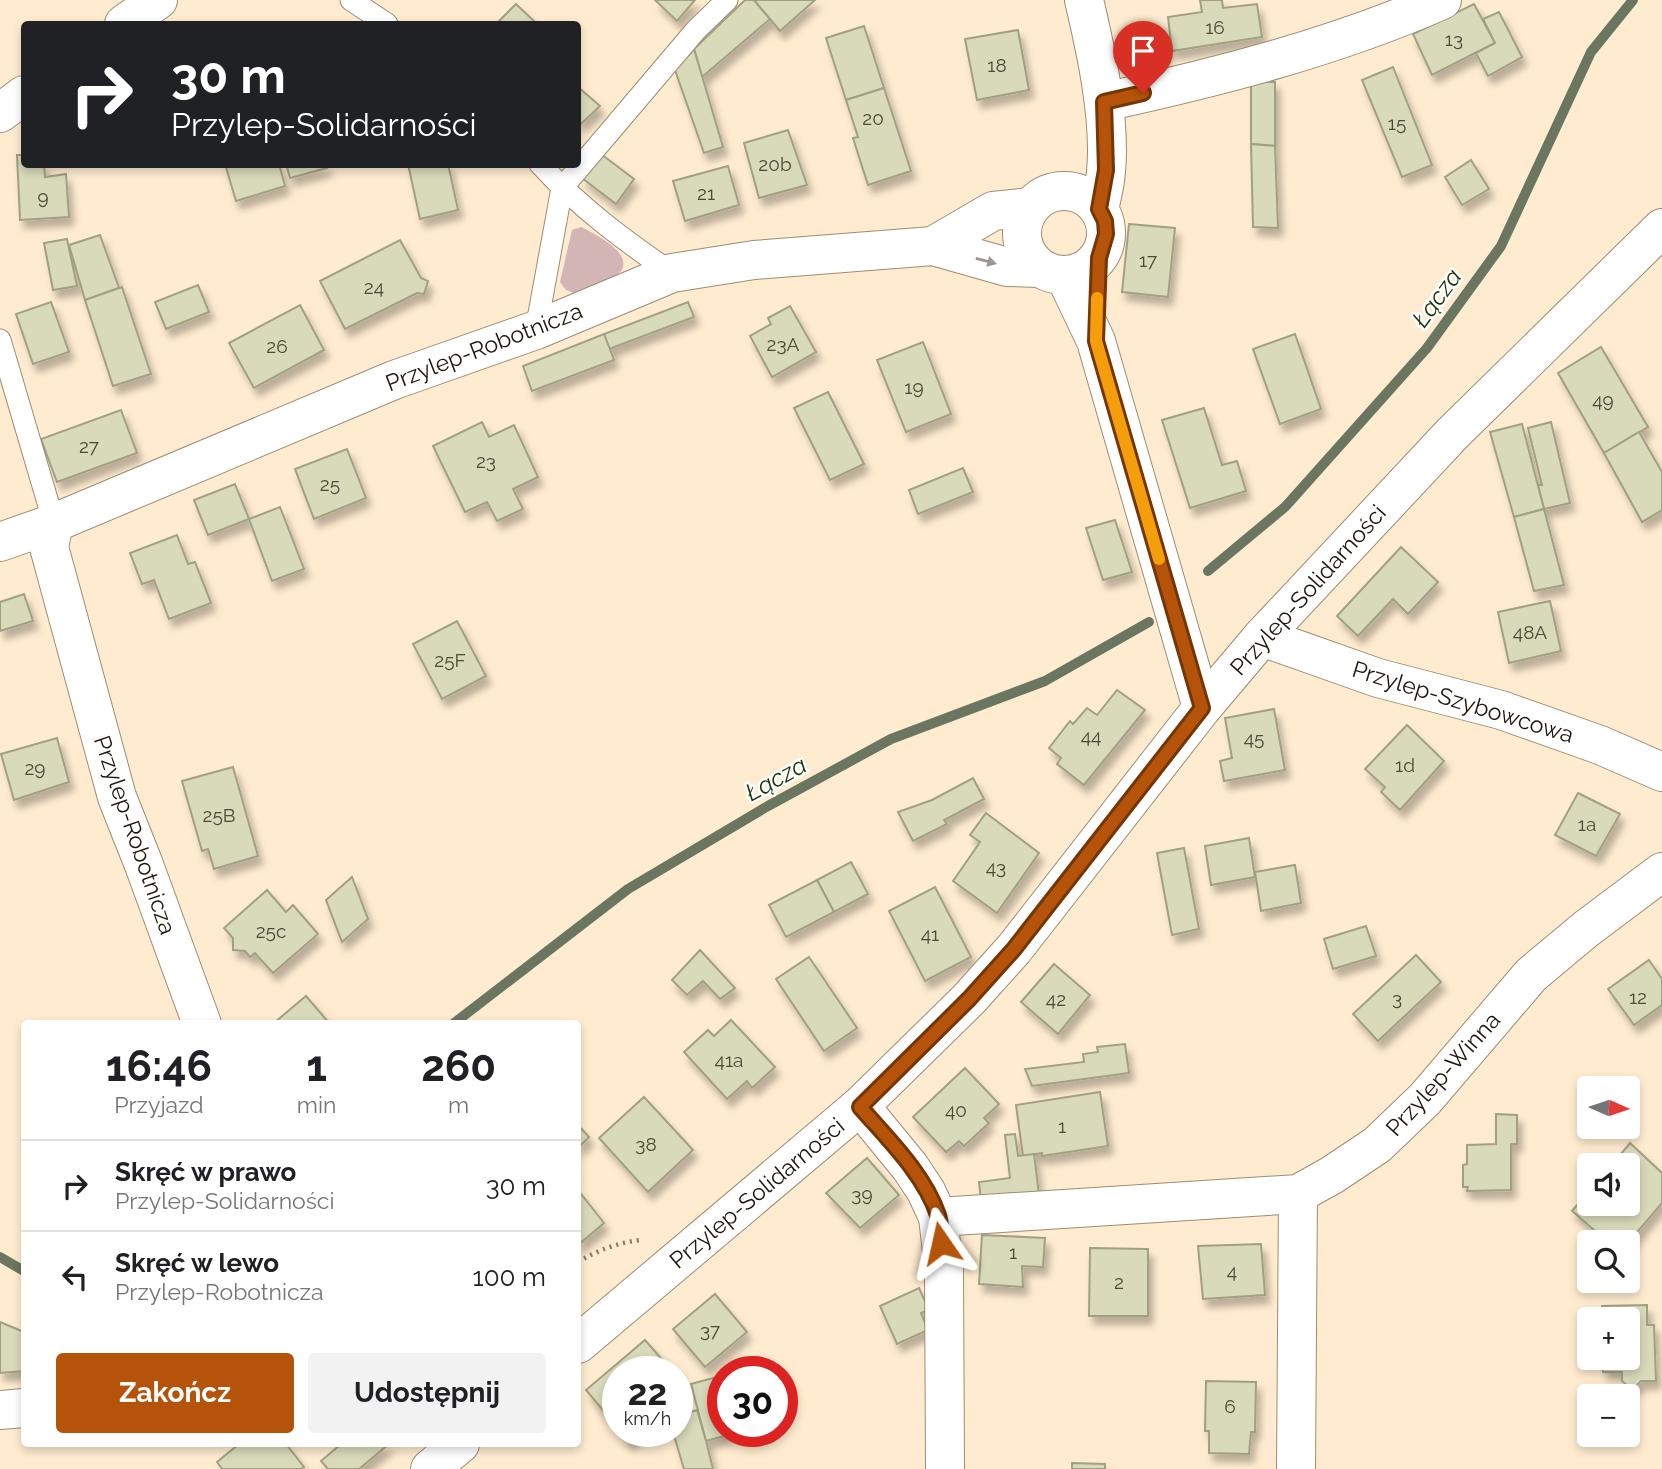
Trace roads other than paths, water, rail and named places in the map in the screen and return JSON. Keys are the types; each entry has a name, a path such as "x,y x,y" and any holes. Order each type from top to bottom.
{"street":[{"path":"128,21 158,0"},
{"path":"1083,0 1093,38 1104,102 1106,170 1084,200"},
{"path":"1104,102 1260,63 1357,35 1443,0"},
{"path":"0,113 21,97"},
{"path":"1096,341 1099,258 1106,234 1105,221 1084,200 1054,191 1040,197 1030,207 1023,219 1021,233 1029,259 1052,272 1078,273 1099,258"},
{"name":"Przylep-Robotnicza","path":"933,246 993,211 1030,207"},
{"name":"Przylep-Solidarności","path":"581,1341 860,1107 969,999 1014,949 1202,708 1262,637 1453,433 1662,228"},
{"name":"Przylep-Robotnicza","path":"0,542 54,523 394,380 536,330 672,273 754,260 933,246 1007,267 1052,272"},
{"path":"1052,272 1096,341 1202,708"},
{"name":"Przylep-Robotnicza","path":"54,523 49,547 114,787 201,1020"},
{"name":"Przylep-Szybowcowa","path":"1262,637 1378,678 1502,710 1600,745 1662,772"},
{"name":"Przylep-Winna","path":"938,1217 1298,1194 1377,1145 1425,1099 1531,975 1586,929 1662,872"},
{"path":"860,1107 910,1167 926,1191 938,1217 944,1269 945,1469"},
{"path":"1296,1469 1298,1194"},
{"path":"0,1410 21,1408"},
{"path":"430,1469 456,1447"}],"lane":[{"path":"351,0 382,21"},
{"path":"581,166 696,30 727,0"},
{"path":"544,168 562,188 617,235 672,273"},
{"path":"536,330 562,188 579,168"},
{"path":"0,340 54,523"}],"waterway":[{"name":"Łącza","path":"1208,571 1285,507 1427,348 1501,246 1591,52 1633,0"},
{"name":"Łącza","path":"458,1020 628,889 768,806 891,739 1045,681 1149,622"},
{"name":"Łącza","path":"0,1257 21,1269"}]}
